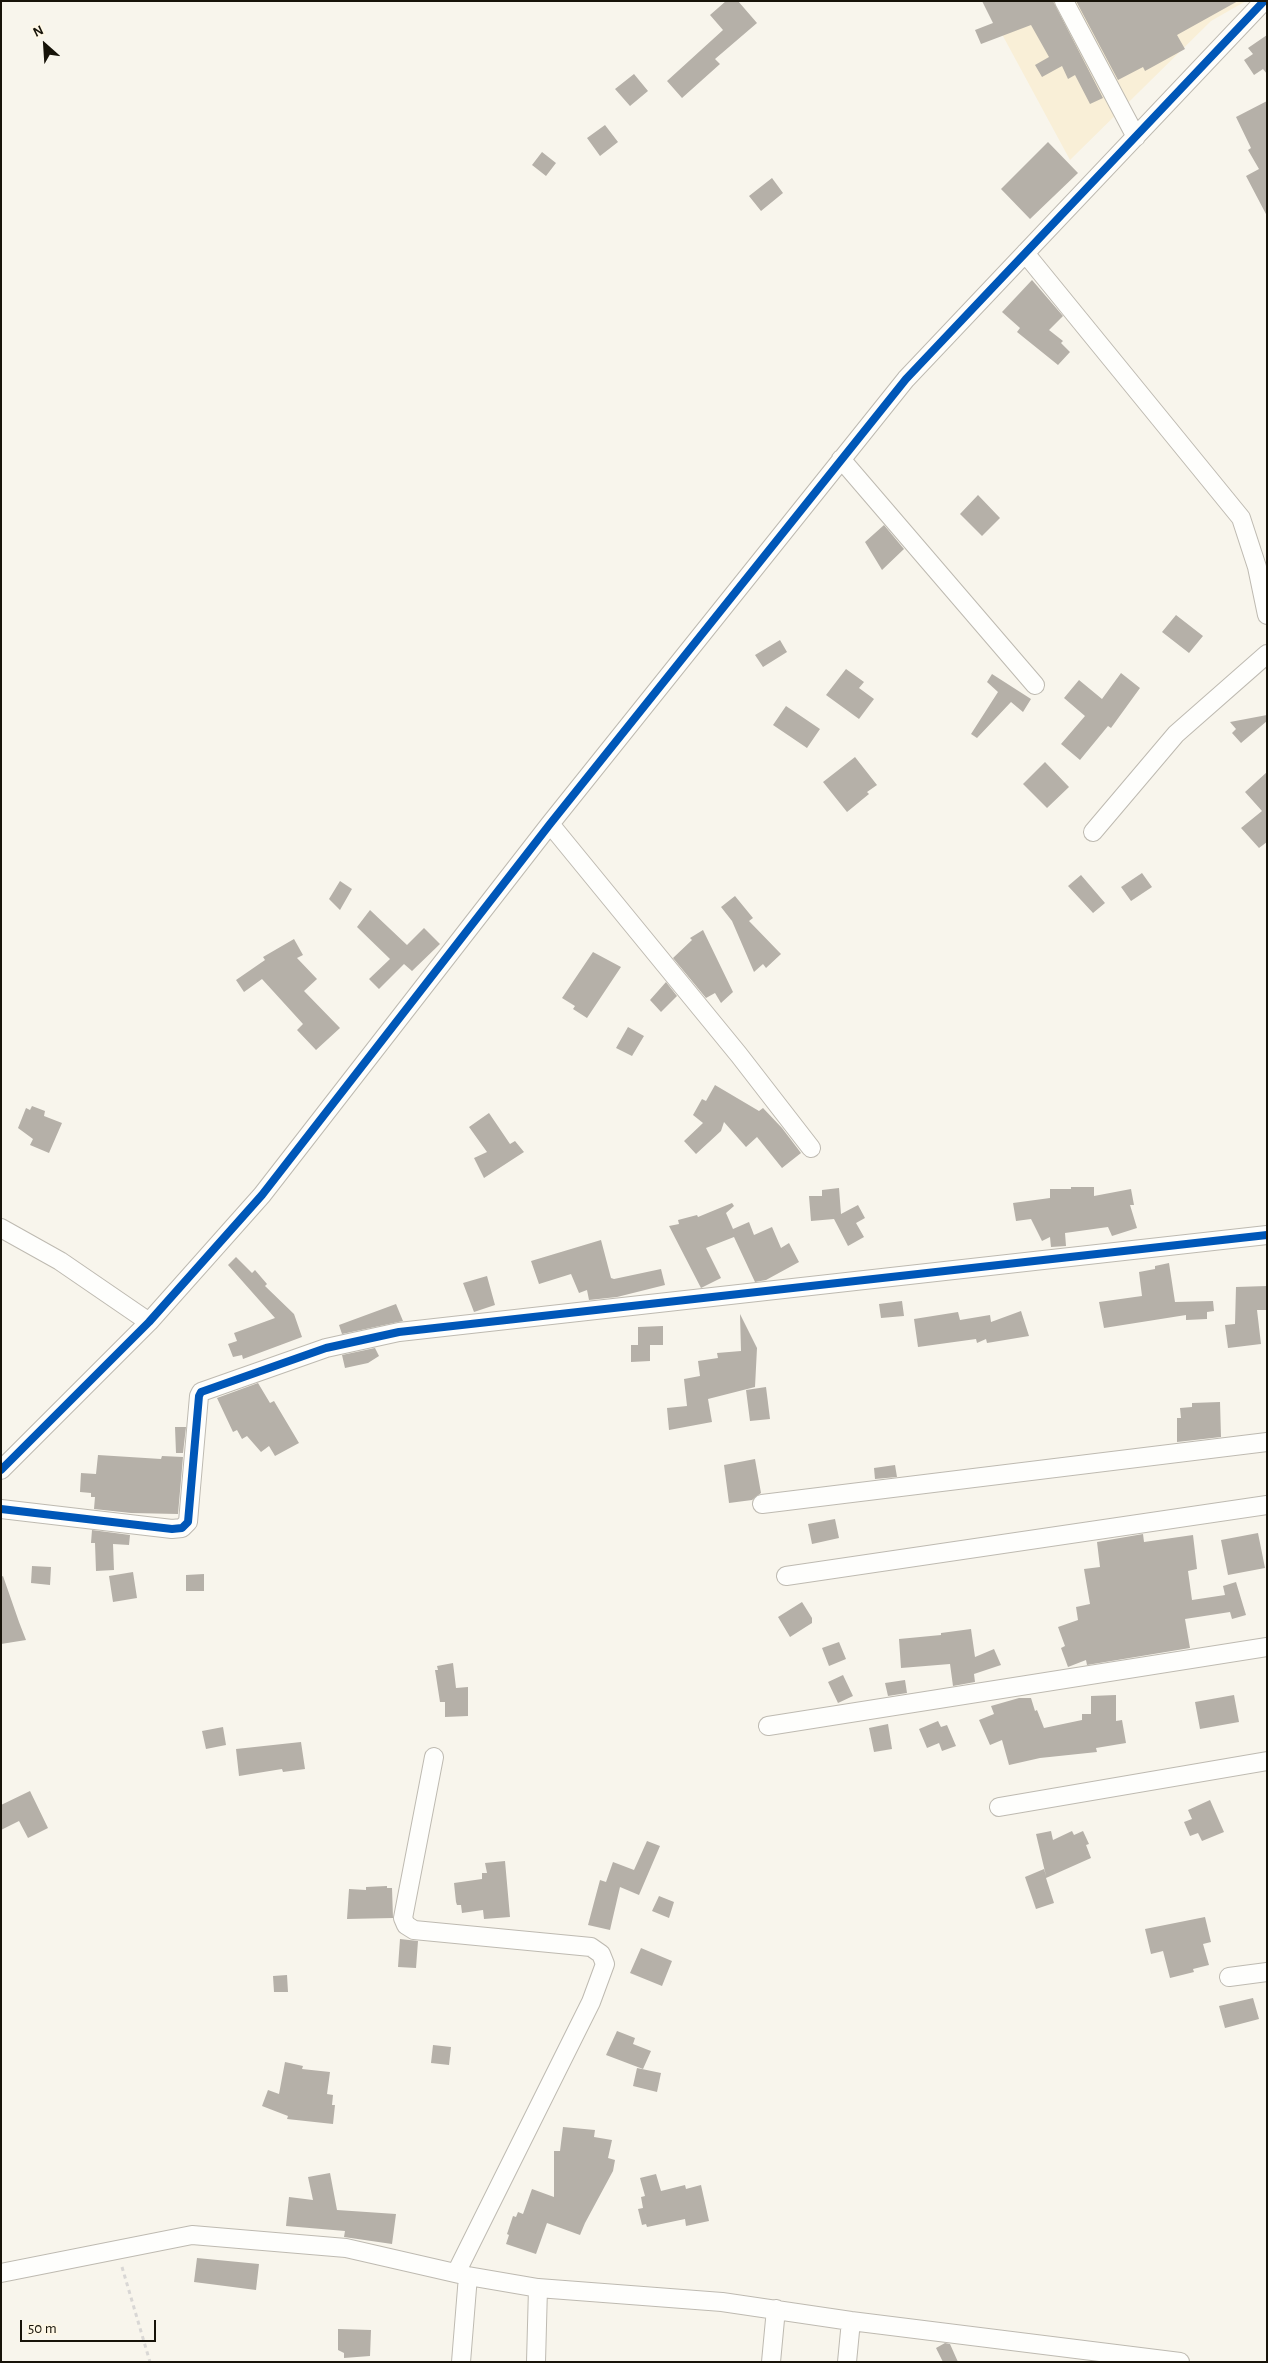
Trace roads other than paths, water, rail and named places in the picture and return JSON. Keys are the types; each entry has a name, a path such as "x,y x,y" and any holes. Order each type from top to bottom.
{"street":[{"path":"1064,1 1136,137"},
{"path":"1,1470 150,1322 262,1195 550,824 906,379 1264,1"},
{"path":"1025,253 1241,518 1257,567 1267,615"},
{"path":"841,459 1035,686"},
{"path":"1093,832 1176,734 1267,654"},
{"path":"550,824 733,1048 811,1148"},
{"path":"1,1228 60,1261 150,1322"},
{"path":"1,1509 172,1530 182,1528 188,1522 199,1396 201,1392 326,1348 399,1332 1267,1236"},
{"path":"762,1504 1267,1442"},
{"path":"786,1576 1267,1504"},
{"path":"768,1726 1267,1648"},
{"path":"434,1758 403,1918 406,1925 414,1930 591,1947 601,1954 605,1964 591,2002 462,2275 462,2362"},
{"path":"999,1807 1267,1762"},
{"path":"1229,1978 1267,1972"},
{"path":"1,2273 192,2235 346,2248 462,2275 538,2288 722,2302 852,2321 1180,2362"},
{"path":"536,2362 538,2288"},
{"path":"771,2362 776,2309"},
{"path":"847,2362 852,2321"}]}
